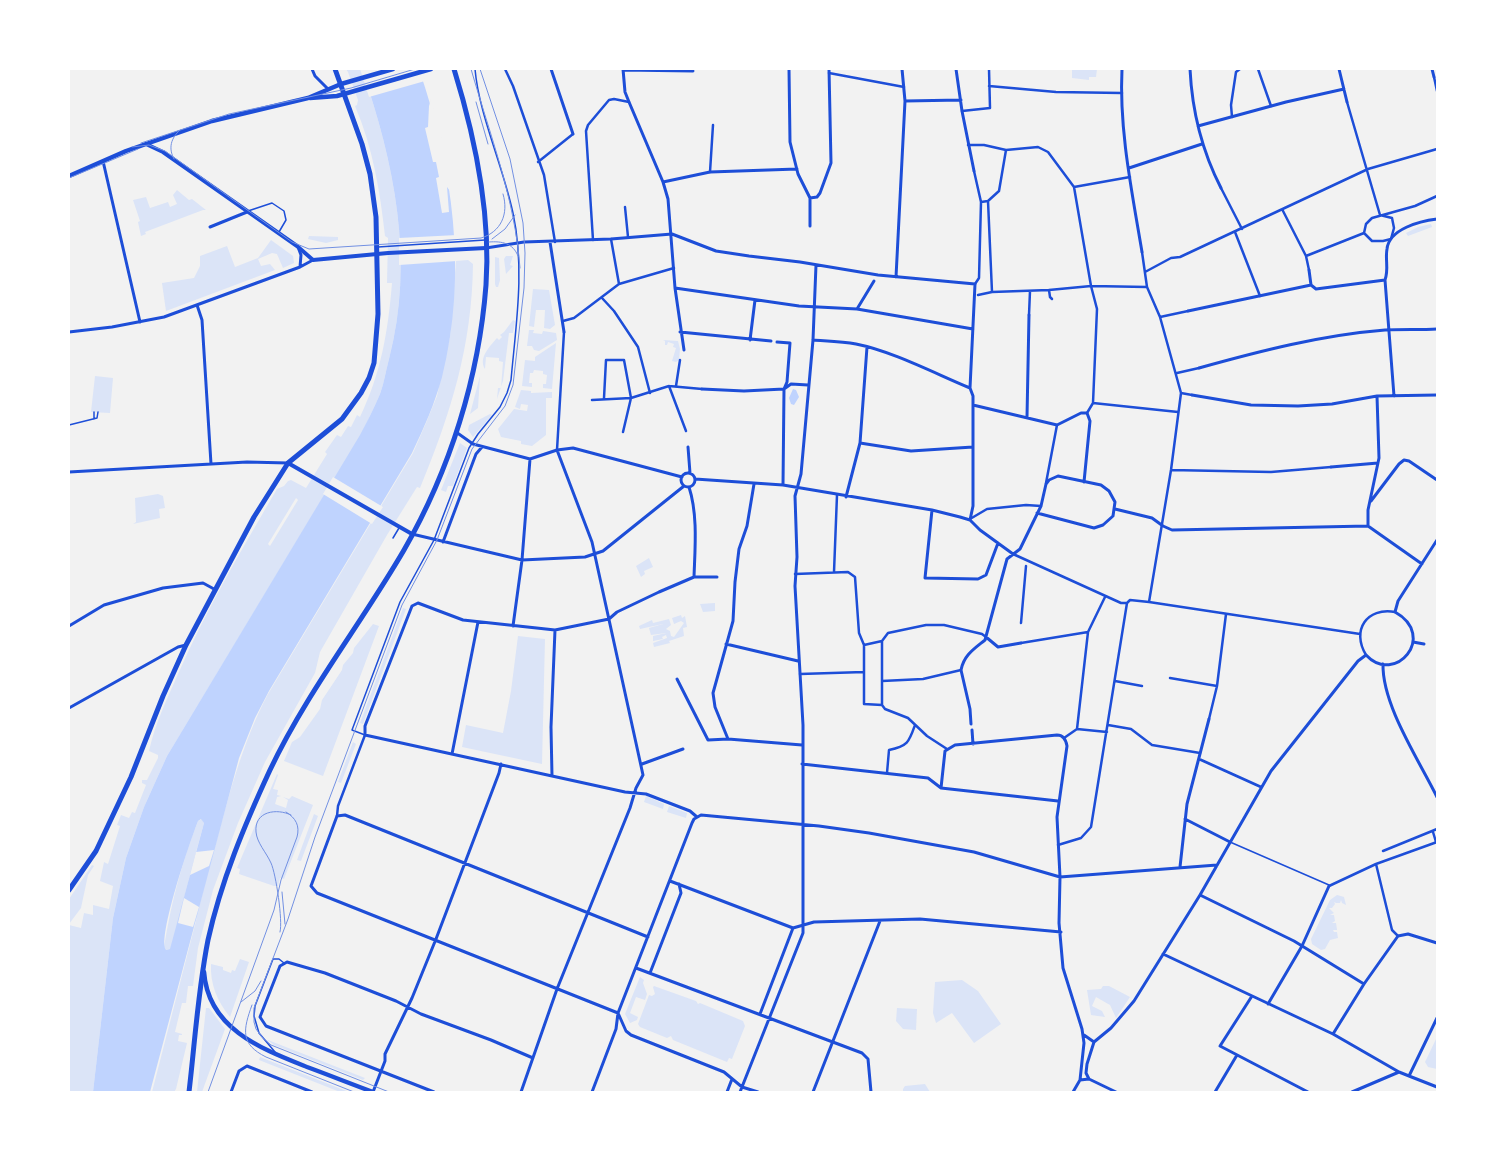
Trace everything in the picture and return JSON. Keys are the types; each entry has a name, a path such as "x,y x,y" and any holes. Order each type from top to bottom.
{"main road":[{"path":"69,890 93,855 131,776 163,696 186,645 214,589 254,517 288,463 342,419 361,393 369,378 374,363 377,341 378,254 376,217 370,174 356,125 335,69"},
{"path":"69,176 146,144 227,117 308,98 341,84 393,69"},
{"path":"308,98 327,98 345,94 431,69"},
{"path":"189,1092 204,964 221,892 244,830 271,768 309,698 392,569 412,534 440,476 456,432 475,365 486,284 486,248 483,196 479,169 454,69"},
{"path":"204,964 207,988 214,1005 224,1020 249,1041 278,1055 373,1092"}],"street":[{"path":"312,69 315,76 328,89"},
{"path":"505,69 513,86 538,162 544,175 555,242"},
{"path":"538,162 573,134 551,69"},
{"path":"790,69 789,128 797,169 810,198 810,226"},
{"path":"810,198 817,197 820,193 829,173 831,163 829,69"},
{"path":"896,277 905,102 902,69"},
{"path":"956,69 968,144 981,202 979,278 975,284 970,388 973,396 973,506 970,520"},
{"path":"962,111 990,108 989,69"},
{"path":"1122,69 1122,93 1130,177 1147,288 1160,316 1177,373 1181,393 1163,526 1149,602"},
{"path":"1190,69 1191,100 1202,144 1221,188 1242,229"},
{"path":"1232,117 1231,105 1236,72 1240,69"},
{"path":"1258,69 1271,107"},
{"path":"1339,69 1347,102 1368,169 1380,215"},
{"path":"1432,69 1437,91"},
{"path":"684,350 680,332 675,288 672,234 668,199 663,182 625,92 623,70 693,71"},
{"path":"829,73 904,87"},
{"path":"989,86 1056,92 1122,93"},
{"path":"1198,126 1344,89"},
{"path":"594,240 586,131 588,125 609,100 614,99 629,102"},
{"path":"905,102 961,100"},
{"path":"710,172 713,125"},
{"path":"146,144 163,152 297,246 313,260"},
{"path":"968,144 984,145 1006,150 1038,147 1048,152 1074,187 1091,286 1097,309 1093,403 1087,413"},
{"path":"1129,168 1202,144"},
{"path":"1145,272 1171,258 1180,257 1242,229 1368,169 1437,149"},
{"path":"981,202 988,201 999,191 1006,150"},
{"path":"103,161 140,322"},
{"path":"663,182 710,172 797,169"},
{"path":"1074,187 1130,177"},
{"path":"1364,233 1366,224 1380,215 1415,206 1437,196"},
{"path":"988,201 992,292"},
{"path":"625,207 628,237"},
{"path":"1282,209 1306,256 1311,285 1316,289 1385,280"},
{"path":"210,227 247,212"},
{"path":"1380,215 1392,218 1394,228 1387,247 1388,273 1385,280 1394,396"},
{"path":"1364,233 1372,241 1383,241 1391,239 1411,226 1437,219"},
{"path":"1235,232 1260,296"},
{"path":"1306,256 1364,233"},
{"path":"69,332 164,317 300,267 313,260 388,253 473,250 518,243 594,240 672,234 716,251 896,277 975,284"},
{"path":"611,239 619,284"},
{"path":"521,1092 557,989 589,913 635,792 644,775 595,554 557,450 564,332 550,242"},
{"path":"297,246 301,255 300,267"},
{"path":"1179,263 1180,257"},
{"path":"740,1092 802,933 803,926 802,745 795,574 797,557 795,496 801,474 813,340 816,265"},
{"path":"563,321 574,318 619,284 674,268"},
{"path":"857,309 874,281"},
{"path":"1160,316 1311,285"},
{"path":"978,295 992,292 1049,290 1091,286 1147,288"},
{"path":"675,288 815,307 857,309 973,329"},
{"path":"1049,290 1052,299"},
{"path":"1027,417 1030,291"},
{"path":"602,298 614,311 638,347 650,393"},
{"path":"750,340 755,300"},
{"path":"197,305 202,320 211,464"},
{"path":"1177,373 1293,344 1350,334 1390,330 1437,329"},
{"path":"680,332 771,342"},
{"path":"813,340 855,344 867,347 914,364 970,388"},
{"path":"777,342 790,343 787,382 784,389 783,485"},
{"path":"846,497 860,443 867,347"},
{"path":"604,398 606,360 614,358 624,360 631,398 624,432"},
{"path":"676,386 680,360"},
{"path":"592,400 604,398 631,398 669,386 744,391 784,389 791,384 808,384"},
{"path":"669,386 686,431"},
{"path":"1181,393 1251,405 1298,406 1340,403 1377,396 1437,395"},
{"path":"1368,526 1370,504 1378,463 1377,396"},
{"path":"1093,403 1179,412"},
{"path":"973,405 1057,425 1081,413 1087,413"},
{"path":"1084,482 1090,421 1087,413"},
{"path":"971,724 970,709 961,670 962,664 970,652 978,644 985,640 1005,564 1013,554 1020,549 1040,506 1046,484 1057,425"},
{"path":"456,432 472,443 482,447 530,459 557,450 573,448 682,477"},
{"path":"860,443 911,451 973,447"},
{"path":"443,542 476,454 482,447"},
{"path":"688,447 690,473 695,479 783,485 846,497 932,510 970,520 1013,554 1121,603 1127,603 1130,600 1149,602 1360,634"},
{"path":"512,626 522,560 530,459"},
{"path":"1370,504 1399,464 1404,460 1409,461 1437,480"},
{"path":"69,472 247,462 288,463 399,528 412,534 522,560 585,557 603,551 684,486"},
{"path":"1171,470 1271,472 1378,463"},
{"path":"684,486 682,477 685,473 690,473"},
{"path":"1037,513 1094,528 1103,526 1109,521 1115,509 1115,502 1109,491 1101,485 1058,476 1049,480 1046,484"},
{"path":"684,486 689,487 693,485 695,479"},
{"path":"728,739 715,707 713,697 733,621 735,582 739,549 747,526 754,484"},
{"path":"689,487 692,499 695,532 694,577"},
{"path":"834,572 836,495"},
{"path":"970,520 987,509 1026,505 1040,506"},
{"path":"1115,509 1152,518 1163,526 1172,530 1368,526 1422,564"},
{"path":"932,510 925,578 978,579 986,575 998,543"},
{"path":"1395,612 1398,601 1437,540"},
{"path":"1021,623 1026,566"},
{"path":"795,574 848,572 855,577 858,633 864,645 864,704 882,705 889,711 908,718 927,736 947,748"},
{"path":"717,577 694,577 658,592 617,612 609,619 555,630 463,620 418,603 412,606 365,726 365,735 338,806 337,816 311,886 317,893 436,939 618,1014 626,1031 631,1035 724,1072 742,1087 758,1092"},
{"path":"69,626 104,605 163,588 203,583 214,589"},
{"path":"1077,729 1088,632 1105,597"},
{"path":"1058,845 1082,838 1091,827 1127,603"},
{"path":"1387,611 1395,612 1404,616 1411,626 1413,642 1411,648 1403,659 1392,664 1383,664 1374,661 1366,654 1362,647 1360,634 1366,620 1375,613 1387,611"},
{"path":"1180,866 1185,819 1217,686 1226,614"},
{"path":"452,754 478,622"},
{"path":"882,705 882,641 888,633 926,625 944,625 982,634 998,647 1088,632"},
{"path":"552,776 551,728 555,630"},
{"path":"864,645 882,641"},
{"path":"1413,642 1424,644"},
{"path":"726,644 798,660"},
{"path":"69,708 178,647 186,645"},
{"path":"1089,1079 1086,1073 1087,1064 1094,1042 1111,1028 1134,1001 1200,895 1271,771 1343,679 1366,654"},
{"path":"1383,664 1383,677 1391,702 1437,797"},
{"path":"882,681 923,679 961,670"},
{"path":"800,674 864,672"},
{"path":"1170,678 1217,686"},
{"path":"677,679 708,740 728,739 802,745"},
{"path":"1115,681 1142,686"},
{"path":"887,773 889,750 900,748 909,742 915,725"},
{"path":"1108,725 1131,729 1152,745 1200,753"},
{"path":"1064,738 1077,729 1107,732"},
{"path":"972,730 973,744"},
{"path":"365,735 625,792 646,794 685,809 697,817"},
{"path":"941,788 944,754 947,748 955,745 1056,735 1064,738 1067,746 1058,802 1060,877 1059,922 1063,968 1084,1034 1084,1048 1080,1080 1073,1092"},
{"path":"642,764 683,749"},
{"path":"1199,759 1261,787"},
{"path":"373,1092 382,1071 386,1054 436,939 499,773 501,764"},
{"path":"802,764 928,778 941,788 1058,802"},
{"path":"337,816 345,815 648,937"},
{"path":"592,1092 616,1029 618,1014 692,823 697,817 703,815 819,826 974,852 1060,877 1180,866 1217,865"},
{"path":"1185,819 1230,842"},
{"path":"1383,850 1433,832 1437,829"},
{"path":"1268,1004 1302,946 1329,886 1376,864 1437,842 1433,832"},
{"path":"1376,864 1392,930 1398,936"},
{"path":"670,881 793,928 814,922 920,919 1061,932"},
{"path":"650,973 681,893 678,884"},
{"path":"1200,895 1302,946 1364,984"},
{"path":"813,1092 880,921"},
{"path":"760,1014 793,928"},
{"path":"1334,1034 1364,984 1398,936 1408,934 1437,943"},
{"path":"1163,954 1334,1034 1399,1072 1437,1087"},
{"path":"434,1092 266,1026 260,1017 280,966 284,963 325,972 407,1006 421,1014 534,1058"},
{"path":"636,968 760,1014 867,1057 871,1092"},
{"path":"1252,996 1220,1046 1308,1092"},
{"path":"1409,1076 1437,1018"},
{"path":"616,1029 626,1031"},
{"path":"1084,1034 1094,1042"},
{"path":"1215,1092 1237,1055"},
{"path":"231,1092 239,1071 247,1066 312,1092"},
{"path":"1352,1092 1399,1072"},
{"path":"727,1092 732,1079"},
{"path":"1080,1080 1089,1079 1116,1092"}],"lane":[{"path":"365,735 352,730 400,602 434,540 472,443 500,408 510,383 520,290 518,243 507,189 477,88 475,69"},
{"path":"247,212 272,204 284,211 286,220 278,234"},
{"path":"377,247 485,240"},
{"path":"94,412 94,419"},
{"path":"69,425 97,418 98,412"},
{"path":"393,538 399,528"},
{"path":"1230,842 1329,886"},
{"path":"278,1055 259,1033 254,1022 254,1014 273,959 279,959 284,963"}],"shaded area":[{"path":"346,69 362,69 383,140 397,212 400,249 400,285 397,322 383,385 361,435 167,756 144,807 126,858 113,918 93,1092 69,1092 69,925 81,928 84,913 93,915 93,905 109,909 113,886 100,881 104,862 108,864 120,826 117,825 121,815 129,818 132,812 135,813 146,785 142,783 142,780 147,780 158,758 158,755 149,751 158,721 189,650 225,580 277,489 284,486 291,480 306,488 327,454 325,452 337,435 341,437 348,426 351,427 357,415 360,417 378,368 386,335 392,283 387,283 388,238 385,236 375,170 367,138 355,106 357,105 358,100","holes":["296,498 298,500 270,546 268,544"]},
{"path":"1072,69 1097,69 1096,77 1089,77 1089,80 1072,78"},
{"path":"177,190 189,200 192,199 206,210 145,232 146,234 141,236 138,222 140,221 133,200 146,197 150,208 168,202 170,207 177,204 173,195"},
{"path":"1431,224 1432,227 1408,236 1406,233 1418,227"},
{"path":"309,236 338,237 338,240 326,243 308,239"},
{"path":"271,240 293,256 294,263 283,268 277,254 272,253 258,259 261,266 270,264 275,270 166,311 162,283 194,278 200,266 200,256 227,246 235,267 258,258"},
{"path":"506,256 513,256 510,265 513,266 506,274 504,259"},
{"path":"495,257 499,258 500,280 498,287 496,287 495,284"},
{"path":"468,260 473,264 472,294 464,351 450,406 431,460 420,488 417,487 387,535 320,652 315,673 265,762 238,823 213,890 198,948 193,986 188,986 186,1003 182,1003 175,1032 182,1034 179,1035 178,1041 187,1043 176,1089 174,1092 152,1092 197,917 193,927 178,923 171,949 165,950 164,947 167,931 178,883 198,821 202,819 204,823 196,852 214,850 243,751 259,713 268,694 413,453 437,396 450,336 456,261","holes":["209,867 199,907 184,898 190,875"]},
{"path":"533,289 549,290 555,325 550,329 544,328 545,310 536,310 534,327 529,326"},
{"path":"513,320 515,321 513,333 509,333 501,387 503,362 499,361 499,358 486,357 485,369 483,361 488,348 497,338 499,340 502,337 500,335"},
{"path":"529,330 534,330 533,333 542,334 543,331 556,333 557,340 539,351 534,350 532,346 527,346"},
{"path":"663,340 678,341 680,349 679,360 676,362 672,361 676,348 673,347 674,344 668,342 667,345 665,345 665,341"},
{"path":"556,343 552,389 543,388 543,384 546,384 547,375 543,374 543,371 534,370 533,373 530,373 529,383 532,383 532,387 522,386 525,360 535,361 535,357"},
{"path":"95,376 113,378 110,413 91,412"},
{"path":"480,376 478,408 470,414"},
{"path":"498,388 501,388 497,399"},
{"path":"521,390 531,391 531,393 552,392 552,398 546,398 546,435 532,446 521,444 521,441 501,437 498,429 514,409 527,411 528,405 521,404 520,409 515,407"},
{"path":"490,414 492,415 473,437 468,430 469,425"},
{"path":"460,443 467,448 453,486 448,486 446,492 441,490"},
{"path":"158,494 163,496 165,508 159,509 160,518 133,524 136,522 135,498"},
{"path":"649,558 653,567 644,571 645,574 641,577 636,566"},
{"path":"715,603 715,611 703,612 700,604"},
{"path":"403,608 406,609 363,724 360,723"},
{"path":"681,615 682,618 685,616 687,627 683,628 684,636 669,641 670,643 654,647 653,643 667,638 666,635 662,637 663,639 653,641 653,636 666,633 651,635 649,628 663,624 640,629 639,626 652,620 653,623 669,619 671,625 666,629 670,631 671,636 674,637 684,623 681,621 674,624 672,618"},
{"path":"373,624 379,626 323,776 284,761 292,742 300,737 320,709 322,700 342,670 343,665"},
{"path":"518,636 545,639 542,764 462,747 466,725 503,733 511,691"},
{"path":"353,742 356,744 341,783 338,782"},
{"path":"277,774 278,775 273,789 278,790 277,795 281,796 277,797 275,804 286,808 288,800 283,797 289,799 292,796 313,805 284,879 280,878 278,886 274,886 239,874 240,869 237,868"},
{"path":"646,796 664,804 663,809 644,802"},
{"path":"669,806 687,813 686,818 667,812"},
{"path":"314,814 318,816 301,861 297,860"},
{"path":"92,865 94,866 88,875 81,908 69,924 69,899"},
{"path":"1337,895 1344,897 1346,905 1342,903 1341,900 1340,903 1334,902 1335,904 1332,908 1329,908 1334,913 1330,915 1334,915 1335,921 1332,923 1336,923 1337,930 1333,930 1334,932 1337,932 1338,938 1330,940 1325,949 1321,950 1312,944 1311,939 1330,900"},
{"path":"240,959 249,962 230,1017 221,1005 215,992 211,964 223,967 223,970 231,973 232,970 235,971"},
{"path":"640,977 644,980 643,983 647,994 645,1000 636,997 630,1013 638,1017 637,1020 630,1023 625,1014"},
{"path":"962,980 978,991 1001,1024 974,1043 952,1013 936,1023 933,1013 935,982"},
{"path":"654,986 696,1001 698,1004 700,1003 743,1021 745,1026 732,1059 729,1058 727,1062 673,1040 671,1036 667,1038 640,1027 638,1024 649,995 652,996 655,994"},
{"path":"1103,986 1109,986 1130,997 1116,1018 1110,1005 1096,997 1092,1006 1102,1011 1105,1017 1091,1015 1087,990 1101,989"},
{"path":"206,1008 209,1008 225,1029 202,1092 197,1092"},
{"path":"897,1008 917,1009 916,1030 903,1029 896,1021"},
{"path":"1437,1037 1437,1069 1428,1067 1425,1062"},
{"path":"267,1040 365,1078 363,1080 274,1045"},
{"path":"260,1057 349,1092 340,1092 259,1060"},
{"path":"925,1084 930,1092 903,1092 905,1086"}],"water":[{"path":"362,69 419,69 441,144 453,222 455,260 454,299 450,338 442,377 429,415 412,453 269,691 255,718 239,758 150,1092 93,1092 113,918 126,858 144,807 167,756 360,435 383,385 397,322 400,285 400,249 397,212 391,176 373,104","holes":["201,819 204,823 170,949 166,950 166,927 176,887 198,821"]},
{"path":"793,389 796,390 799,397 794,405 791,404 789,398"}],"pier":[{"path":"360,69 421,69 425,81 369,97"},
{"path":"431,99 444,147 453,195 447,187 449,212 442,213 436,178 439,177 436,162 433,162 425,128 428,127 429,106"},
{"path":"457,235 457,261 399,265 399,238"},
{"path":"333,477 383,507 372,524 323,494"},
{"path":"214,850 209,866 190,875 196,852"},
{"path":"184,898 199,907 193,927 178,923"}],"tram line":[{"path":"141,143 229,114 351,88 415,69"},
{"path":"471,69 501,167 513,217 520,268"},
{"path":"389,1092 271,1045 256,1029 254,1022 254,1008 288,919 315,837 402,605 437,540 472,449 505,406 513,385 524,288 525,253 523,223 510,159 480,69"},
{"path":"476,102 488,144"},
{"path":"174,159 171,151 171,143 174,136 180,130"},
{"path":"132,147 149,145 165,151 292,242 309,249 481,238 494,231 502,221 505,208 503,194"},
{"path":"69,178 138,149"},
{"path":"492,239 505,229 515,215"},
{"path":"489,242 506,244 513,248 518,256"},
{"path":"280,932 280,908 275,877 271,863 258,840 256,825 259,820 268,813 279,812 291,815"},
{"path":"208,1092 274,910 281,880 297,837 298,829 295,820 286,812"},
{"path":"282,892 285,924"},
{"path":"241,1002 255,991 261,981"},
{"path":"252,1005 246,1029 246,1036 252,1047 266,1057 354,1092"}]}
